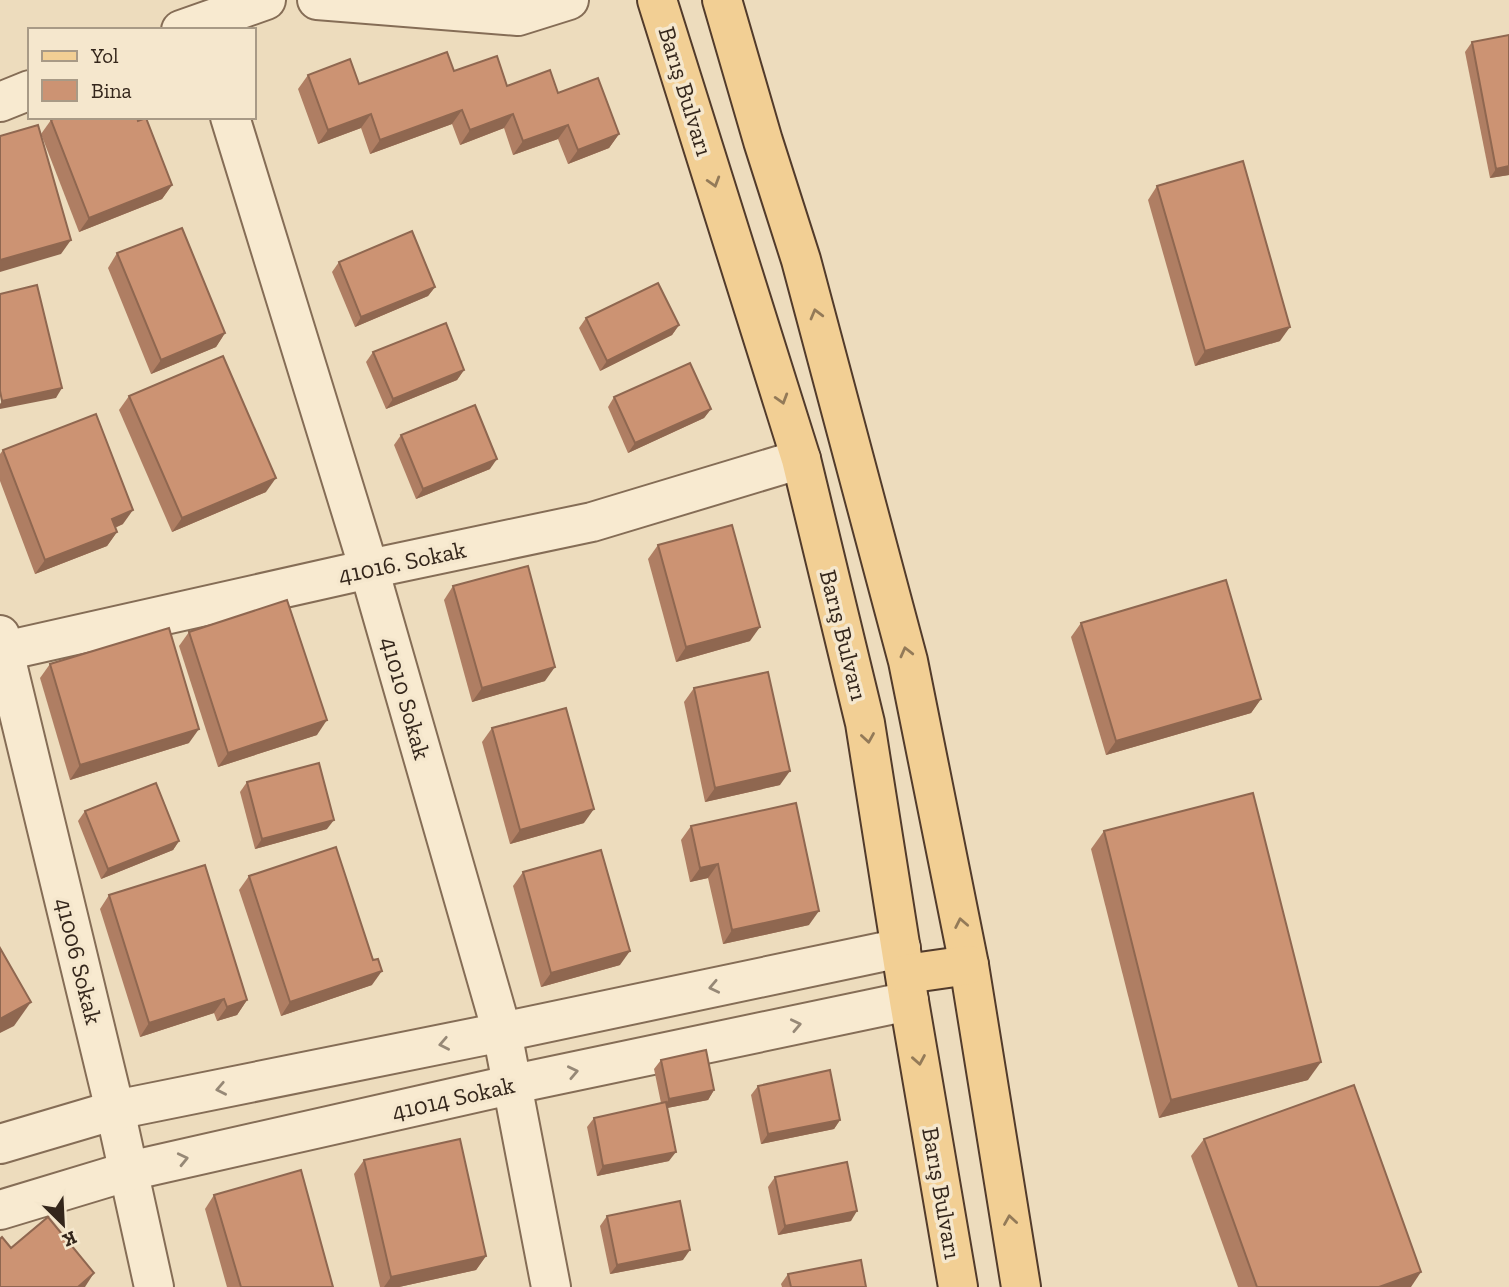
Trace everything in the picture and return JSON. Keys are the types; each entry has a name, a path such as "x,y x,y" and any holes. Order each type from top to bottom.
{"main road":[{"name":"Barış Bulvarı","path":"657,0 801,459 866,723 958,1287"},
{"path":"722,0 801,260 908,661 969,964 1021,1287"},
{"path":"744,278 801,260"},
{"path":"905,974 969,964"}],"street":[{"path":"195,27 266,0"},
{"path":"317,0 518,16 569,0"},
{"path":"0,102 28,91"},
{"name":"41010 Sokak","path":"231,119 369,569 502,1032 551,1287"},
{"name":"41016. Sokak","path":"1,646 592,522 801,459"},
{"name":"41006 Sokak","path":"1,646 115,1110 154,1287"},
{"path":"0,1144 115,1110 502,1032 905,974"},
{"name":"41014 Sokak","path":"0,1210 129,1171 514,1084 905,974"}],"building":[{"path":"1509,35 1509,166 1496,169 1472,42"},
{"path":"447,52 454,71 497,56 507,86 550,70 558,93 598,78 619,134 578,150 568,125 523,141 513,114 470,130 462,110 380,140 371,114 328,130 308,75 350,59 359,84"},
{"path":"146,119 172,185 89,218 51,120"},
{"path":"38,125 71,240 0,260 0,136"},
{"path":"1243,161 1290,327 1205,351 1157,186"},
{"path":"182,228 225,333 161,360 117,253"},
{"path":"412,231 435,287 361,317 339,262"},
{"path":"658,283 679,325 607,361 586,318"},
{"path":"37,285 62,388 2,401 0,294"},
{"path":"446,323 464,370 393,399 373,352"},
{"path":"223,356 276,478 182,518 129,396"},
{"path":"690,363 711,409 635,443 614,397"},
{"path":"475,405 497,459 423,489 401,435"},
{"path":"96,414 133,510 112,519 117,532 45,560 3,450"},
{"path":"732,525 760,627 686,647 658,545"},
{"path":"528,566 555,667 482,688 453,586"},
{"path":"1226,580 1261,699 1116,741 1081,623"},
{"path":"287,600 327,720 228,753 189,632"},
{"path":"169,628 199,729 80,765 50,664"},
{"path":"768,672 790,771 715,788 694,688"},
{"path":"566,708 594,809 520,830 492,728"},
{"path":"319,763 334,820 262,839 247,782"},
{"path":"156,783 179,841 108,869 85,811"},
{"path":"1253,793 1321,1062 1171,1100 1104,831"},
{"path":"796,803 819,911 732,930 718,864 700,868 691,826"},
{"path":"336,847 373,960 378,959 382,971 290,1002 249,876"},
{"path":"601,850 630,951 551,973 523,872"},
{"path":"205,865 247,1000 227,1007 224,999 149,1023 109,895"},
{"path":"0,948 31,1002 0,1019"},
{"path":"706,1050 714,1090 669,1099 661,1060"},
{"path":"830,1070 840,1120 768,1134 758,1086"},
{"path":"1354,1085 1421,1272 1379,1287 1257,1287 1204,1139"},
{"path":"666,1102 676,1152 603,1166 594,1118"},
{"path":"460,1139 486,1256 391,1277 364,1160"},
{"path":"847,1162 857,1211 785,1226 775,1177"},
{"path":"301,1170 333,1287 241,1287 214,1195"},
{"path":"680,1201 690,1250 617,1265 607,1216"},
{"path":"48,1217 94,1273 78,1287 0,1287 0,1239 2,1237 11,1248"},
{"path":"861,1260 866,1287 791,1287 788,1274"}]}
